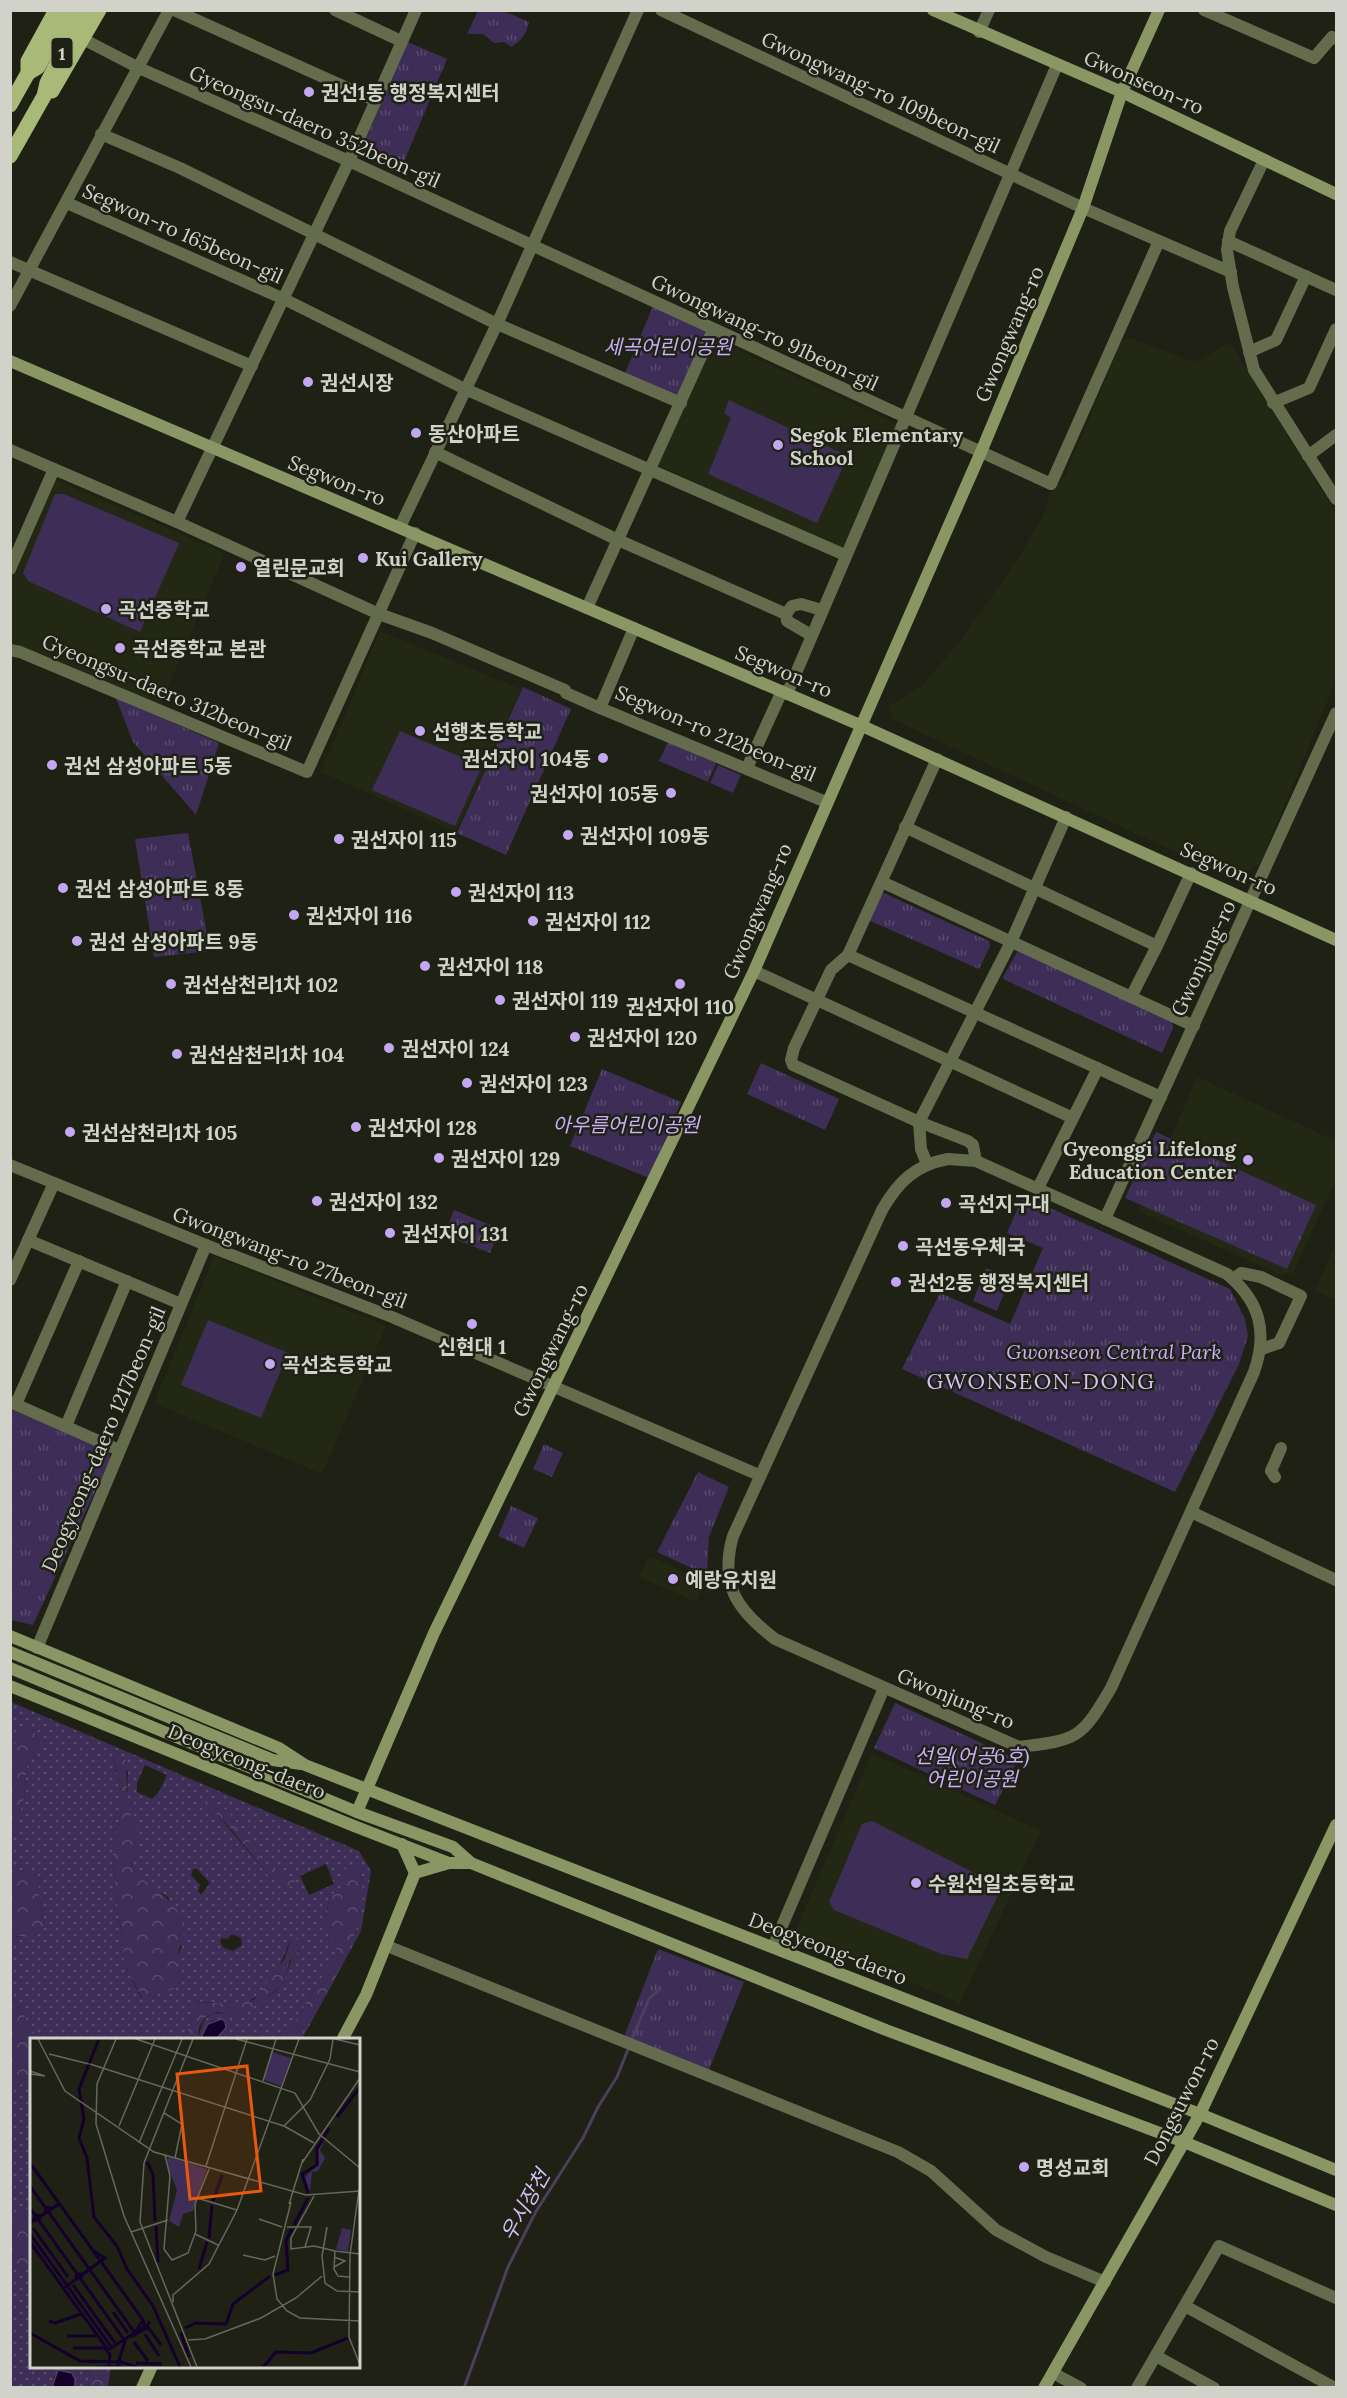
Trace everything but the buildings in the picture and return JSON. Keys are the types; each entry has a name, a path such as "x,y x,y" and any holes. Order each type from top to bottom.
{"main road":[{"path":"20,78 56,10"},
{"name":"1","path":"10,105 20,78 38,67 69,10"},
{"name":"1","path":"10,156 44,96 46,83 84,10"},
{"path":"44,96 55,88 99,10"},
{"name":"Gwonseon-ro","path":"933,10 979,32 1122,92 1336,194"},
{"name":"Gwongwang-ro","path":"357,1812 434,1633 754,971 981,452 1083,208 1122,92 1159,10"},
{"name":"Segwon-ro","path":"10,362 860,725 1336,940"},
{"name":"Deogyeong-daero","path":"10,1636 279,1748 305,1765"},
{"name":"Deogyeong-daero","path":"10,1652 273,1760 305,1765 367,1788 1200,2114 1336,2170"},
{"name":"Deogyeong-daero","path":"10,1668 357,1812 453,1847 471,1863 886,2030 1184,2142 1336,2205"},
{"name":"Deogyeong-daero","path":"10,1686 449,1863 471,1863"},
{"name":"Dongsuwon-ro","path":"1044,2388 1200,2114 1336,1824"},
{"path":"343,2038 366,1995 415,1873 402,1844"},
{"path":"415,1873 449,1863"},
{"path":"141,2388 151,2368"}],"street":[{"name":"Segwon-ro 165beon-gil","path":"10,306 169,10"},
{"path":"174,10 374,100"},
{"path":"335,10 401,41"},
{"path":"177,522 349,161 374,100 416,10"},
{"path":"400,527 497,324 638,10"},
{"name":"Gwongwang-ro 109beon-gil","path":"661,10 1083,208 1231,272"},
{"path":"979,32 989,10"},
{"path":"1204,10 1314,58 1335,35"},
{"name":"Gyeongsu-daero 352beon-gil","path":"83,39 139,68 349,161 532,246"},
{"path":"747,768 811,635 904,417 1012,174 1057,65"},
{"path":"101,134 313,233 497,324 681,403"},
{"path":"1264,160 1230,231 1228,241 1231,272 1254,370 1336,499"},
{"name":"Segwon-ro 165beon-gil","path":"67,203 284,299 465,389 845,555"},
{"name":"Gwongwang-ro 91beon-gil","path":"532,246 1051,484 1159,241"},
{"path":"1228,241 1336,290"},
{"path":"10,262 252,366"},
{"path":"1249,352 1276,340 1306,276"},
{"path":"1273,403 1310,388 1336,329"},
{"path":"587,608 652,469 713,330"},
{"path":"1308,456 1336,435"},
{"path":"10,450 177,522 378,614 443,638 565,690 566,693 600,708"},
{"path":"435,452 618,540 786,614"},
{"path":"10,569 54,469"},
{"path":"378,614 415,534"},
{"path":"811,635 787,621 786,614 792,606 801,604 822,610"},
{"name":"Gyeongsu-daero 312beon-gil","path":"10,650 20,652 307,772 378,614"},
{"name":"Segwon-ro 212beon-gil","path":"634,628 600,708 826,802"},
{"name":"Gwonjung-ro","path":"1105,1219 1336,713"},
{"path":"937,759 848,955 831,970 794,1047 791,1060 793,1065 919,1122 968,1141 974,1145 976,1161"},
{"path":"927,1164 921,1149 919,1122 974,1010 1011,942 1066,817"},
{"path":"905,827 1157,946"},
{"path":"1131,997 1191,873"},
{"path":"882,882 1194,1026"},
{"path":"848,955 974,1010 1161,1097"},
{"path":"754,971 1073,1118"},
{"path":"1038,1188 1098,1068"},
{"name":"Gwonjung-ro","path":"948,1159 976,1161 1105,1219 1233,1279 1241,1286 1256,1311 1261,1330 1262,1349 1250,1382 1111,1688 1080,1734 1061,1742 1019,1747 775,1639 757,1625 737,1604 727,1572 728,1555 733,1536 759,1475 882,1210 896,1186 912,1172 927,1164 948,1159"},
{"name":"Gwongwang-ro 27beon-gil","path":"10,1165 206,1245 392,1317 759,1475"},
{"path":"10,1280 54,1183"},
{"path":"28,1240 181,1304"},
{"name":"Deogyeong-daero 1217beon-gil","path":"37,1648 206,1245"},
{"path":"79,1261 14,1403 119,1450"},
{"path":"1233,1279 1241,1273 1261,1277 1301,1296 1279,1343 1262,1349"},
{"path":"66,1426 127,1281"},
{"path":"1275,1477 1271,1471 1281,1448"},
{"path":"1191,1512 1336,1580"},
{"path":"773,1947 884,1688"},
{"path":"387,1946 898,2152 931,2171 996,2230 1046,2257 1105,2282"},
{"path":"1137,2388 1219,2246 1336,2298"},
{"path":"1185,2306 1335,2388"},
{"path":"1156,2356 1214,2388"},
{"path":"1053,2373 1081,2388"}],"shaded area":[{"path":"1128,337 1194,362 1230,343 1336,513 1336,680 1260,864 1235,880 892,719 888,706 921,687 964,636 1020,556 1044,513 1050,494 1066,474 1121,342"},
{"name":"Segok Elementary School","path":"715,339 897,424 845,551 658,465"},
{"name":"곡선중학교","path":"51,478 225,553 160,706 11,645 11,573"},
{"name":"선행초등학교","path":"380,631 521,689 456,832 321,772"},
{"name":"Gyeonggi Lifelong Education Center","path":"1197,1077 1336,1141 1336,1180 1293,1273 1281,1275 1138,1211"},
{"path":"1336,1243 1336,1300 1315,1290"},
{"name":"곡선초등학교","path":"214,1256 386,1326 322,1474 154,1403"},
{"name":"예랑유치원","path":"649,1556 706,1582 696,1602 639,1577"},
{"name":"수원선일초등학교","path":"872,1753 1041,1831 960,2003 794,1934"},
{"path":"221,2019 225,2021 226,2028 217,2038 201,2038 208,2024"},
{"path":"58,2370 72,2373 75,2387 52,2387"}],"green space":[{"path":"478,11 503,11 529,22 525,34 511,47 504,42 494,43 483,34 467,34"},
{"path":"408,42 447,59 403,164 362,148"},
{"name":"세곡어린이공원","path":"653,306 706,331 679,397 625,373"},
{"path":"729,400 848,456 817,523 708,474 731,418 724,413"},
{"path":"55,494 64,494 179,543 140,632 28,581 23,573"},
{"path":"523,687 571,709 506,855 457,833"},
{"path":"116,698 219,743 196,815 133,742"},
{"path":"400,731 482,766 455,826 372,790"},
{"path":"668,742 716,763 708,782 659,761"},
{"path":"718,765 741,775 733,793 710,783"},
{"path":"188,833 210,951 154,957 135,839"},
{"path":"879,891 989,941 990,946 979,969 866,919"},
{"path":"1019,949 1172,1019 1173,1028 1162,1053 1005,980 1003,977"},
{"path":"761,1063 839,1099 825,1130 747,1094"},
{"name":"아우름어린이공원","path":"602,1069 681,1102 649,1178 570,1146"},
{"path":"1156,1132 1316,1205 1287,1269 1125,1198"},
{"name":"Gwonseon Central Park","path":"1023,1196 1230,1289 1245,1319 1248,1336 1239,1364 1175,1492 902,1369 940,1293 1010,1324 1043,1248 1007,1233"},
{"path":"454,1210 500,1229 490,1253 444,1235"},
{"path":"986,1268 1010,1278 997,1311 973,1301"},
{"path":"208,1320 288,1353 261,1418 181,1385"},
{"path":"10,1409 104,1449 109,1452 110,1459 33,1625 11,1620"},
{"path":"544,1444 563,1453 552,1477 533,1469"},
{"path":"698,1472 729,1487 709,1537 707,1575 657,1552"},
{"path":"511,1506 538,1518 524,1548 498,1536"},
{"path":"11,1702 359,1851 371,1871 361,1931 303,2038 301,2038 356,1933 362,1876 330,1896 327,1912 328,1931 339,1950 285,2038 255,2036 217,2038 221,2030 221,2019 211,2021 198,2038 203,2023 210,2015 220,2013 238,2015 266,1998 280,1986 293,1958 300,1950 290,1940 272,1979 257,1996 239,2004 195,2002 194,2016 184,2038 33,2038 34,2030 11,1997 11,1936 19,1937 44,1926 38,1885 42,1878 16,1869 11,1871 10,1843 24,1799 27,1764 40,1743 33,1729 12,1748 11,1761","holes":["113,1756 128,1772 129,1805 139,1845 131,1866 149,1886 168,1897 182,1947 157,1993 141,1998 125,1966 112,1857 123,1801","145,1765 167,1775 159,1792 152,1799 137,1792 137,1783","205,1800 225,1809 263,1862 287,1878 269,1876","326,1864 334,1884 309,1895 300,1876","193,1869 197,1869 210,1883 201,1895 198,1891 200,1885 191,1875","231,1934 241,1938 242,1945 233,1951 224,1948 220,1942 222,1938 228,1939"]},
{"name":"선일(어공6호) 어린이공원","path":"895,1703 1018,1760 995,1805 874,1748"},
{"path":"33,1729 40,1743 27,1764 24,1799 11,1843 12,1748 23,1730"},
{"path":"113,1755 126,1760 131,1817 139,1834 139,1850 131,1866 170,1901 184,1925 184,1935 176,1962 180,1981 174,1989 151,1995 149,2001 142,1998 125,1966 112,1857 123,1801"},
{"path":"205,1799 215,1803 232,1816 264,1862 294,1879 296,1888 280,1884 269,1876"},
{"path":"872,1821 1002,1887 967,1959 941,1954 834,1910 829,1902 862,1824"},
{"path":"357,1864 362,1885 362,1907 356,1931 347,1955 301,2038 285,2038 338,1951 326,1925 330,1896 342,1887 343,1870"},
{"path":"16,1869 42,1878 38,1885 44,1926 36,1937 11,1936 11,1871"},
{"path":"292,1935 305,1943 289,1962 286,1977 279,1987 263,2001 238,2016 217,2012 206,2017 199,2027 198,2038 184,2038 194,2016 195,2002 237,2004 254,2000 285,1958"},
{"path":"658,1949 744,1982 709,2070 624,2037"},
{"path":"11,1997 34,2030 33,2038 30,2038 28,2083 11,2086"},
{"path":"30,2074 30,2207 11,2220 11,2086 28,2083"},
{"path":"30,2206 30,2263 16,2267 11,2273 11,2220"},
{"path":"30,2263 30,2368 90,2368 88,2387 75,2387 75,2379 54,2376 52,2387 11,2387 11,2273 15,2267"},
{"path":"90,2368 111,2368 108,2387 88,2387"}],"waterway":[{"path":"631,2041 649,1999 660,1989"},
{"name":"우시장천","path":"464,2388 508,2267 535,2213 583,2138 598,2107 617,2077 629,2047"}],"place":[{"name":"권선1동 행정복지센터","path":"309,92"},
{"name":"권선시장","path":"308,382"},
{"name":"동산아파트","path":"416,433"},
{"name":"Segok Elementary School","path":"778,445"},
{"name":"Kui Gallery","path":"363,558"},
{"name":"열린문교회","path":"241,567"},
{"name":"곡선중학교","path":"106,609"},
{"name":"곡선중학교 본관","path":"120,648"},
{"name":"선행초등학교","path":"420,731"},
{"name":"권선자이 104동","path":"603,758"},
{"name":"권선 삼성아파트 5동","path":"52,765"},
{"name":"권선자이 105동","path":"671,793"},
{"name":"권선자이 109동","path":"568,835"},
{"name":"권선자이 115","path":"339,839"},
{"name":"권선 삼성아파트 8동","path":"63,888"},
{"name":"권선자이 113","path":"456,892"},
{"name":"권선자이 116","path":"294,915"},
{"name":"권선자이 112","path":"533,921"},
{"name":"권선 삼성아파트 9동","path":"77,941"},
{"name":"권선자이 118","path":"425,966"},
{"name":"권선삼천리1차 102","path":"171,984"},
{"name":"권선자이 110","path":"680,984"},
{"name":"권선자이 119","path":"500,1000"},
{"name":"권선자이 120","path":"575,1037"},
{"name":"권선자이 124","path":"389,1048"},
{"name":"권선삼천리1차 104","path":"177,1054"},
{"name":"권선자이 123","path":"467,1083"},
{"name":"권선자이 128","path":"356,1127"},
{"name":"권선삼천리1차 105","path":"70,1132"},
{"name":"권선자이 129","path":"439,1158"},
{"name":"Gyeonggi Lifelong Education Center","path":"1248,1160"},
{"name":"권선자이 132","path":"317,1201"},
{"name":"곡선지구대","path":"946,1203"},
{"name":"권선자이 131","path":"390,1233"},
{"name":"곡선동우체국","path":"903,1246"},
{"name":"권선2동 행정복지센터","path":"896,1282"},
{"name":"신현대 1","path":"472,1324"},
{"name":"곡선초등학교","path":"270,1364"},
{"name":"예랑유치원","path":"673,1579"},
{"name":"수원선일초등학교","path":"916,1883"},
{"name":"명성교회","path":"1024,2167"}],"district":[{"name":"GWONSEON-DONG","path":"1041,1381"}]}
